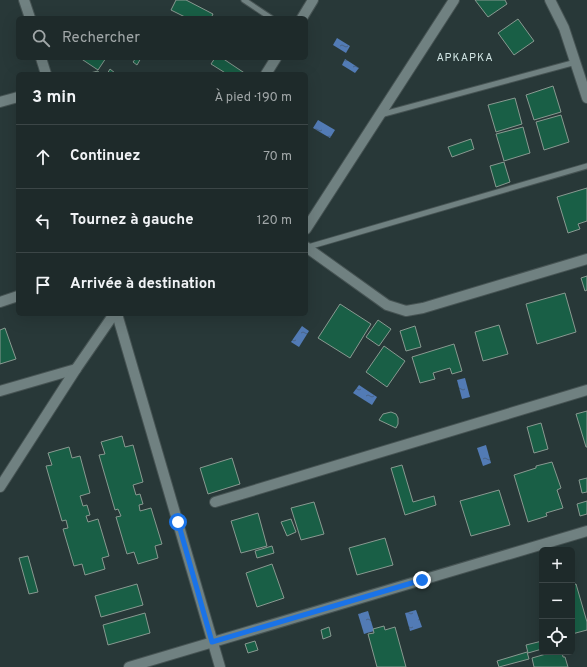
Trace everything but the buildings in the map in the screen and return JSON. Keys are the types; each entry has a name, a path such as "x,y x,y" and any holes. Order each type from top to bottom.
{"street":[{"path":"24,0 29,16"},
{"path":"303,16 313,0"},
{"path":"308,226 454,0"},
{"path":"550,0 564,28 587,98"},
{"path":"555,10 562,0"},
{"path":"42,60 46,72"},
{"path":"267,72 275,60"},
{"path":"0,102 16,98"},
{"path":"308,248 387,305 406,311 423,308 587,259"},
{"path":"0,302 16,297"},
{"path":"0,487 76,369 114,316"},
{"path":"116,316 220,667"},
{"path":"0,391 76,369"},
{"path":"215,502 587,390"},
{"path":"129,667 587,531"}],"lane":[{"path":"244,0 268,16"},
{"path":"380,115 576,62"},
{"path":"308,246 587,166"}],"water":[{"path":"337,38 350,46 346,53 333,45"},
{"path":"345,59 359,68 355,73 342,65"},
{"path":"318,120 335,130 330,138 313,128"},
{"path":"302,326 309,331 299,347 291,342"},
{"path":"465,378 470,397 462,399 457,380"},
{"path":"359,385 377,397 372,405 353,393"},
{"path":"486,445 491,463 483,466 477,448"},
{"path":"416,610 422,627 410,631 405,613"},
{"path":"368,611 374,631 364,634 358,614"}],"district":[{"name":"APKAPKA","path":"465,57"}],"route":[{"path":"178,522 212,642 422,580"}]}
